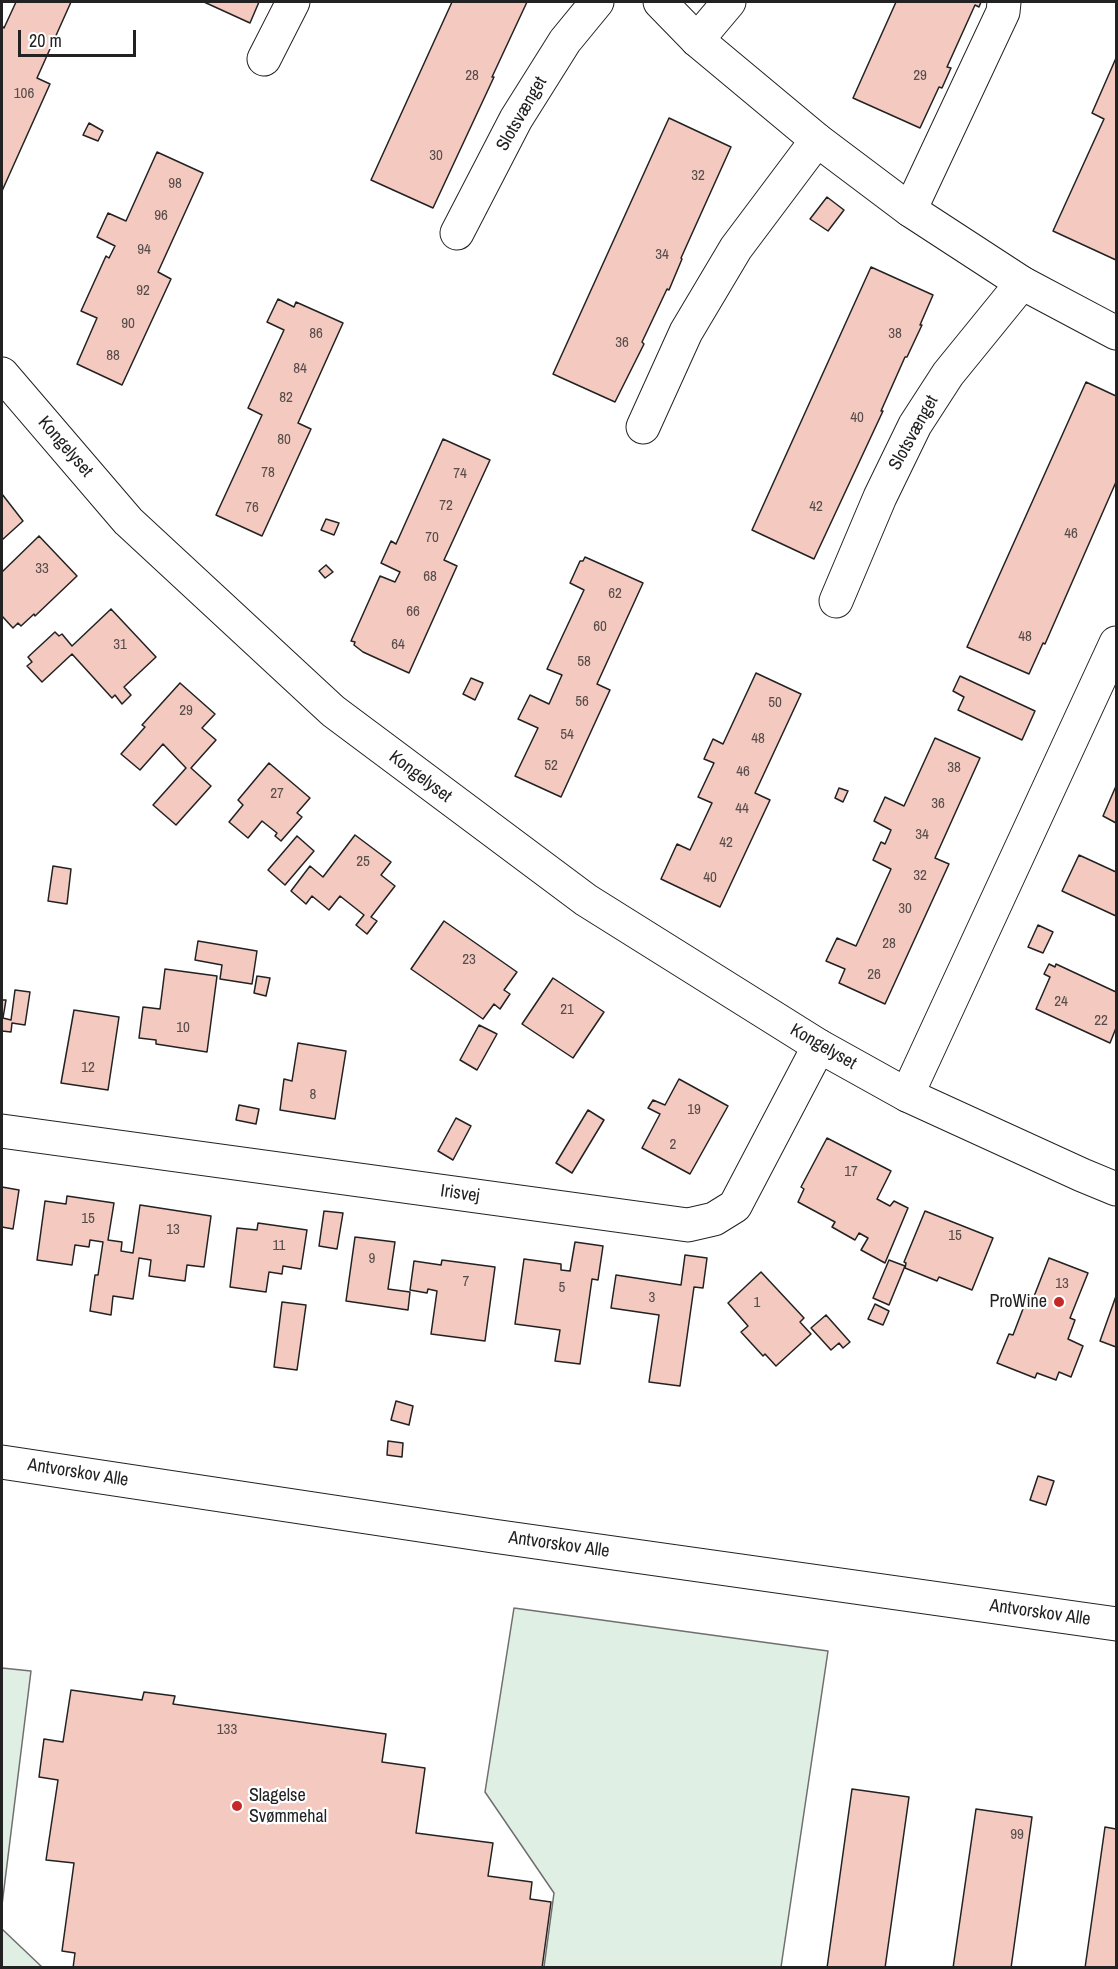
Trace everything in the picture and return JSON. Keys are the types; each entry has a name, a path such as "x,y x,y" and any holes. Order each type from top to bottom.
{"street":[{"path":"264,59 293,2"},
{"name":"Slotsvænget","path":"457,233 516,119 565,41 597,2"},
{"path":"660,2 697,40 817,140 910,210 1022,283 1116,333"},
{"path":"697,40 729,2"},
{"path":"910,210 1003,12 1004,2"},
{"path":"643,426 686,332 736,248 817,140"},
{"name":"Slotsvænget","path":"836,601 880,496 915,425 948,374 1022,283"},
{"name":"Kongelyset","path":"2,374 128,521 333,711 586,900 819,1046 908,1095 1116,1189"},
{"path":"908,1095 1116,643"},
{"name":"Irisvej","path":"2,1131 688,1225 714,1219 735,1206 819,1046"},
{"name":"Antvorskov Alle","path":"2,1462 482,1534 1116,1624"}],"green space":[{"path":"514,1608 828,1651 781,1967 544,1967 554,1893 485,1792"},
{"path":"2,1668 31,1671 2,1905"},
{"path":"2,1929 42,1967 2,1967"}],"building":[{"path":"16,2 71,2 37,78 50,84 2,191 2,26 4,28"},
{"path":"204,2 259,2 250,23"},
{"path":"452,2 527,2 433,208 371,180"},
{"path":"896,2 981,2 979,7 975,5 947,67 951,68 942,88 939,87 920,128 853,98"},
{"path":"1116,58 1116,260 1053,231 1104,119 1092,113"},
{"path":"669,118 731,147 669,290 667,289 642,342 644,344 615,402 553,374"},
{"path":"89,123 103,131 98,141 83,135"},
{"path":"157,152 203,173 158,272 171,279 122,385 77,364 97,318 81,311 106,256 109,258 115,246 97,237 108,213 126,221"},
{"path":"827,197 844,210 828,231 810,219"},
{"path":"871,267 933,295 920,325 922,325 905,357 881,411 883,411 814,559 752,530"},
{"path":"278,299 294,307 296,302 343,323 298,423 311,429 262,536 216,515 262,415 248,408 284,330 267,322"},
{"path":"1086,382 1116,396 1116,482 1045,644 1043,643 1029,674 967,647"},
{"path":"443,439 490,460 444,560 457,566 409,673 363,652 354,645 355,642 351,641 380,576 395,582 400,572 381,563 391,541 396,544"},
{"path":"2,494 23,521 2,540"},
{"path":"326,519 339,523 334,535 321,530"},
{"path":"39,536 77,576 35,616 34,614 21,626 18,623 13,628 2,616 2,572"},
{"path":"585,557 643,583 597,684 610,690 561,797 515,776 538,728 518,719 530,695 549,704 562,675 547,669 584,590 570,583 580,561 583,561"},
{"path":"326,565 333,572 325,578 319,571"},
{"path":"111,609 156,657 124,687 131,695 122,704 115,695 112,698 72,654 42,682 27,666 32,662 28,657 55,632 59,636 62,634 72,646"},
{"path":"756,673 801,694 755,793 770,800 720,907 661,879 677,844 690,850 712,803 698,797 714,763 704,759 713,739 723,744"},
{"path":"960,676 1035,711 1022,740 958,710 964,697 953,691"},
{"path":"471,678 483,683 475,700 463,694"},
{"path":"180,683 215,714 202,728 216,740 191,768 211,786 176,825 153,805 186,768 163,744 140,770 121,754 145,727 142,725"},
{"path":"935,738 980,758 935,858 949,864 885,1004 839,983 845,969 826,961 837,938 856,946 891,869 873,860 881,842 885,844 891,830 874,821 885,797 904,806"},
{"path":"269,763 310,798 297,813 302,817 281,841 275,836 277,833 262,821 248,838 229,822 243,805 238,800"},
{"path":"1116,786 1116,823 1103,816"},
{"path":"839,788 848,791 843,802 835,798"},
{"path":"355,835 391,862 381,875 395,886 371,917 377,921 367,934 356,925 364,915 340,896 329,910 312,896 306,904 291,891 310,866 323,877"},
{"path":"297,836 314,851 285,885 268,870"},
{"path":"1079,855 1116,872 1116,916 1062,891"},
{"path":"53,866 71,869 67,904 48,901"},
{"path":"444,921 517,972 504,990 510,994 500,1009 494,1004 483,1019 411,969"},
{"path":"1038,925 1053,932 1043,953 1028,947"},
{"path":"198,941 257,951 252,984 220,979 222,965 195,960"},
{"path":"1049,964 1055,967 1056,964 1116,992 1116,1028 1110,1043 1036,1009 1050,977 1044,974"},
{"path":"165,969 217,976 207,1052 156,1044 156,1040 139,1038 143,1007 160,1009"},
{"path":"257,976 270,978 266,996 254,993"},
{"path":"553,978 604,1012 573,1058 522,1024"},
{"path":"15,990 30,992 25,1025 12,1023 11,1032 2,1031 2,1000 6,1000 3,1018 11,1020"},
{"path":"74,1010 119,1017 108,1090 61,1083"},
{"path":"479,1025 497,1034 477,1070 460,1060"},
{"path":"298,1043 346,1051 335,1119 280,1110 284,1079 292,1081"},
{"path":"679,1079 728,1106 690,1174 642,1148 660,1114 648,1108 653,1100 665,1105"},
{"path":"239,1105 259,1109 256,1124 236,1120"},
{"path":"588,1110 604,1120 572,1173 556,1163"},
{"path":"456,1118 471,1126 453,1160 438,1151"},
{"path":"827,1138 891,1171 877,1199 890,1206 894,1201 908,1208 885,1263 861,1250 868,1238 859,1233 855,1240 832,1227 835,1222 798,1202 804,1189 801,1187"},
{"path":"2,1187 19,1190 13,1229 2,1227"},
{"path":"67,1196 114,1203 108,1240 122,1242 121,1251 133,1253 140,1205 211,1216 204,1267 187,1265 185,1281 149,1276 151,1260 139,1258 133,1299 113,1296 111,1315 90,1311 103,1242 90,1240 89,1247 75,1245 72,1265 37,1260 45,1201 66,1204"},
{"path":"324,1211 343,1213 337,1249 319,1246"},
{"path":"925,1211 993,1238 972,1290 939,1277 937,1281 905,1268 906,1263 904,1262"},
{"path":"258,1223 307,1230 301,1269 283,1266 282,1274 269,1272 266,1292 230,1287 237,1228 257,1230"},
{"path":"355,1237 395,1242 388,1289 410,1292 408,1310 346,1301"},
{"path":"575,1242 603,1246 598,1280 592,1279 580,1364 555,1361 560,1330 515,1324 524,1259 561,1264 561,1270 570,1271"},
{"path":"685,1255 707,1258 703,1288 694,1287 680,1386 649,1382 659,1315 611,1308 616,1275 681,1285"},
{"path":"1049,1258 1088,1273 1070,1318 1075,1320 1068,1339 1083,1346 1071,1377 1059,1372 1056,1380 1037,1373 1035,1378 997,1363 1009,1334 1013,1335 1026,1301 1031,1304"},
{"path":"442,1260 495,1267 485,1341 431,1334 437,1291 428,1289 427,1293 410,1290 414,1261 441,1265"},
{"path":"889,1260 905,1266 889,1305 873,1298"},
{"path":"761,1272 804,1318 800,1322 811,1334 776,1366 765,1354 763,1356 741,1332 748,1326 728,1303"},
{"path":"1116,1296 1116,1347 1100,1341"},
{"path":"282,1302 306,1305 297,1370 274,1367"},
{"path":"875,1304 889,1311 883,1325 868,1319"},
{"path":"826,1315 850,1342 843,1348 839,1343 831,1350 811,1328"},
{"path":"396,1401 413,1406 409,1425 391,1420"},
{"path":"388,1441 403,1443 402,1457 387,1455"},
{"path":"1038,1476 1054,1481 1046,1505 1030,1500"},
{"name":"Slagelse Svømmehal","path":"71,1690 142,1700 144,1692 175,1696 173,1704 386,1734 382,1762 425,1768 416,1833 493,1843 488,1876 532,1882 530,1899 551,1902 542,1968 73,1968 75,1953 62,1951 74,1863 46,1860 58,1780 39,1777 44,1739 63,1742"},
{"path":"852,1789 909,1797 885,1968 827,1968"},
{"path":"976,1809 1032,1817 1011,1968 953,1968"},
{"path":"1105,1827 1116,1829 1116,1968 1085,1968"}],"place":[{"name":"ProWine","path":"1059,1302"},
{"name":"Slagelse Svømmehal","path":"237,1806"}]}
